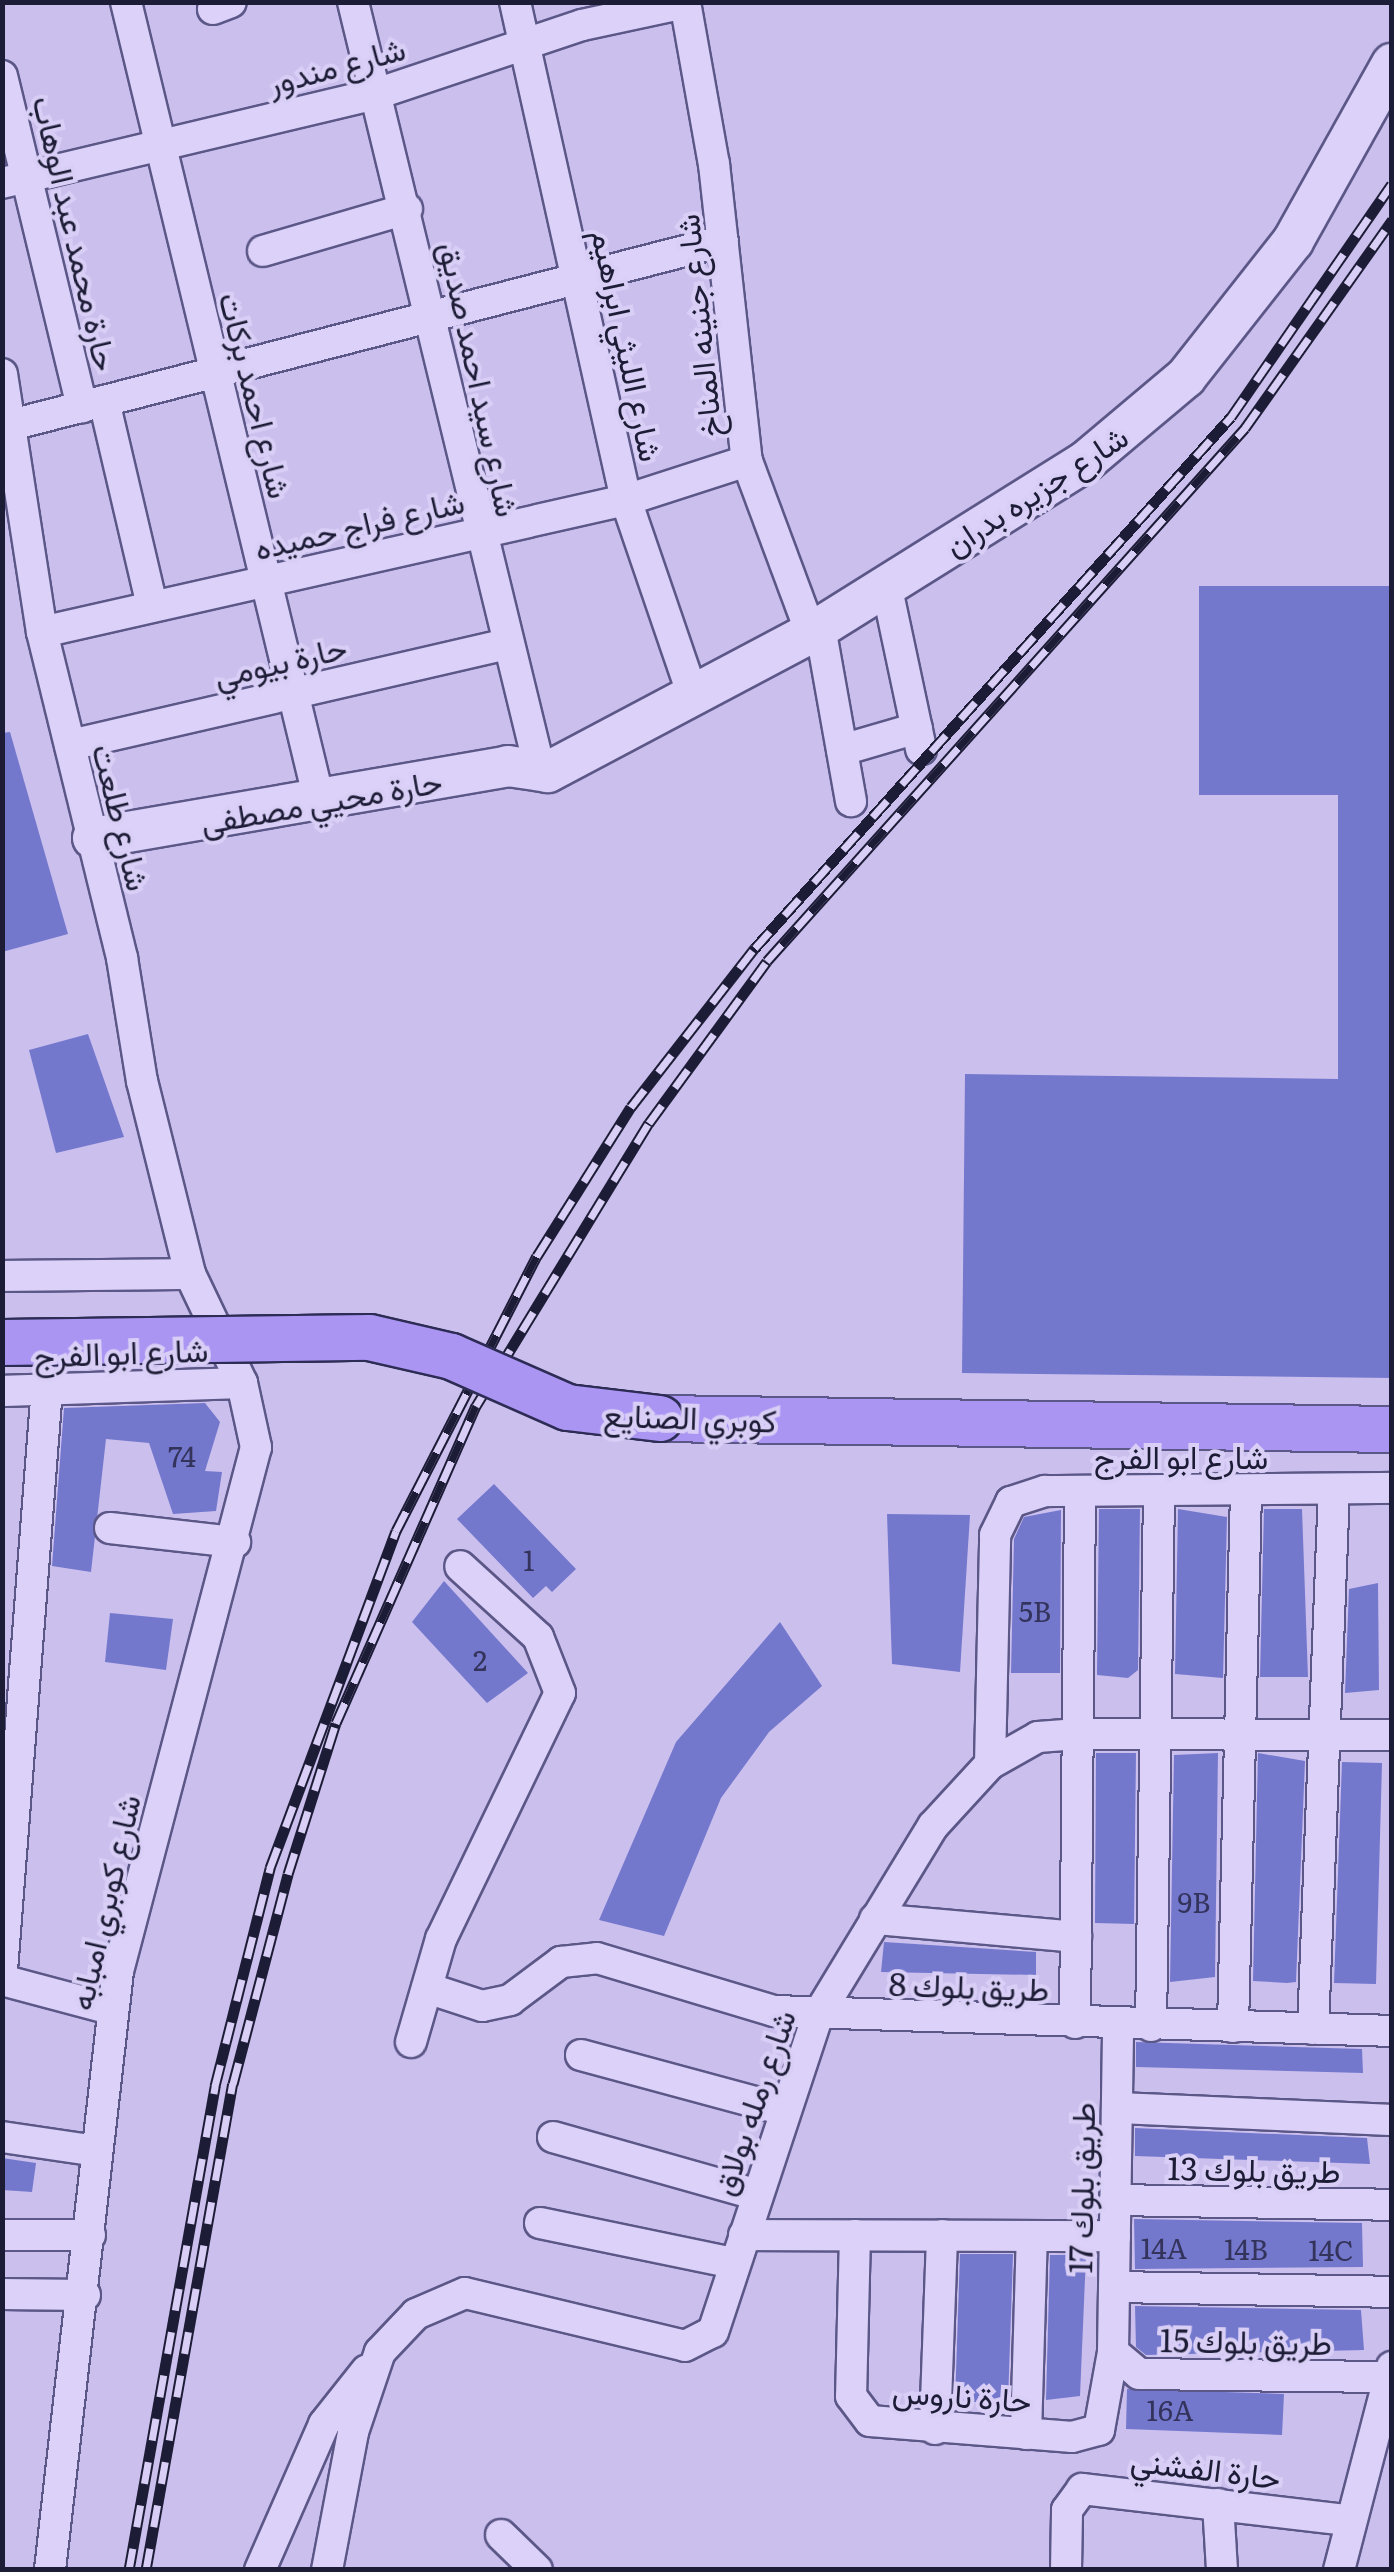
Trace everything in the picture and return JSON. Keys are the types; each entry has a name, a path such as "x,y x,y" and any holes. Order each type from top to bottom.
{"main road":[{"name":"كوبري الصنايع","path":"2,1342 369,1337 451,1356 567,1407 660,1418 1392,1429"}],"street":[{"name":"شارع احمد بركات","path":"126,2 320,804"},
{"name":"شارع سيد احمد صديق","path":"353,2 434,317 478,531 506,644 544,771"},
{"name":"شارع الليثي ابراهيم","path":"515,2 581,278 626,500 692,696"},
{"name":"شارع مندور","path":"16,179 378,93 525,44 685,3"},
{"name":"شارع جنينه المناخ","path":"685,3 723,241 748,460 815,630 852,801"},
{"name":"شارع جزيره بدران","path":"544,771 815,630 1086,462 1186,377 1293,242 1392,64"},
{"name":"حارة محمد عبد الوهاب","path":"2,76 16,179 93,404 152,606"},
{"path":"263,250 407,209"},
{"path":"15,424 723,241"},
{"name":"شارع طلعت","path":"2,374 15,424 42,632 190,1274"},
{"name":"شارع فراج حميده","path":"42,632 626,500 748,460"},
{"path":"842,750 919,738 886,584"},
{"name":"حارة بيومي","path":"70,745 506,644"},
{"name":"حارة محيي مصطفى","path":"92,838 320,804 508,766 544,771"},
{"path":"2,1276 190,1274"},
{"name":"شارع كوبري امبابه","path":"50,2570 85,2295 111,2009 235,1542 256,1447 242,1383 190,1274"},
{"name":"شارع ابو الفرج","path":"2,1391 242,1383"},
{"path":"2,1970 47,1388"},
{"name":"شارع ابو الفرج","path":"990,1764 995,1535 999,1517 1026,1494 1392,1488"},
{"path":"1313,2029 1334,1489"},
{"path":"1151,2026 1159,1490"},
{"path":"1233,2027 1246,1490"},
{"path":"1075,2023 1080,1491"},
{"path":"110,1528 235,1542"},
{"path":"411,2042 427,1988 484,1842 560,1693 538,1637 460,1566"},
{"name":"شارع رمله بولاق","path":"327,2570 353,2432 380,2352 416,2314 466,2293 669,2343 700,2342 713,2332 781,2109 818,2015 933,1826 990,1764 1038,1737 1078,1734 1392,1736"},
{"path":"875,1919 1076,1937"},
{"name":"طريق بلوك 8","path":"427,1988 482,2006 510,2000 561,1962 596,1958 774,2011 1392,2032"},
{"path":"2,1980 111,2009"},
{"name":"طريق بلوك 17","path":"1113,2352 1118,2025"},
{"path":"581,2055 781,2109"},
{"path":"1116,2108 1392,2120"},
{"path":"2,2137 97,2151"},
{"path":"553,2137 755,2194"},
{"name":"طريق بلوك 13","path":"1116,2200 1392,2205"},
{"path":"540,2224 739,2249 855,2235 1115,2236"},
{"path":"2,2235 90,2235"},
{"name":"حارة ناروس","path":"855,2235 851,2396 884,2426 1026,2434 1100,2430 1113,2352"},
{"path":"935,2429 942,2235"},
{"path":"1026,2434 1032,2236"},
{"path":"1114,2286 1392,2292"},
{"path":"2,2294 85,2295"},
{"path":"260,2570 324,2424 380,2352"},
{"name":"طريق بلوك 15","path":"1113,2352 1139,2374 1390,2372"},
{"path":"1339,2570 1347,2520 1377,2464 1390,2372"},
{"name":"حارة الفشني","path":"1066,2570 1068,2510 1091,2488 1347,2520"},
{"path":"1218,2504 1222,2570"},
{"path":"501,2535 537,2570"}],"building":[{"path":"1199,586 1392,586 1392,1378 962,1373 965,1074 1338,1079 1338,795 1199,795"},
{"path":"10,732 68,934 2,952 2,733"},
{"path":"88,1034 124,1137 56,1153 29,1050"},
{"path":"205,1403 220,1422 205,1471 222,1472 216,1511 173,1514 149,1443 106,1439 91,1572 52,1566 64,1408"},
{"path":"494,1484 576,1569 552,1592 546,1586 533,1598 457,1519"},
{"path":"1099,1509 1140,1509 1138,1670 1128,1678 1097,1675"},
{"path":"1178,1509 1227,1517 1223,1678 1175,1674"},
{"path":"1264,1509 1302,1509 1308,1677 1260,1677"},
{"path":"1061,1510 1060,1673 1011,1673 1014,1539 1024,1517"},
{"path":"887,1514 970,1515 960,1672 892,1664"},
{"path":"444,1581 528,1673 487,1703 412,1622"},
{"path":"1378,1583 1379,1690 1345,1693 1349,1589"},
{"path":"110,1613 173,1619 166,1670 105,1662"},
{"path":"780,1622 822,1686 769,1732 721,1798 664,1936 599,1920 676,1742"},
{"path":"1096,1753 1136,1753 1134,1924 1095,1923"},
{"path":"1218,1753 1215,1977 1170,1982 1174,1755"},
{"path":"1258,1753 1305,1761 1296,1982 1253,1981"},
{"path":"1342,1762 1382,1763 1376,1984 1334,1983"},
{"path":"884,1942 1036,1952 1036,1975 881,1972"},
{"path":"1136,2042 1362,2049 1363,2073 1136,2067"},
{"path":"1135,2128 1367,2138 1370,2164 1135,2156"},
{"path":"2,2158 36,2163 32,2192 2,2190"},
{"path":"1134,2219 1362,2223 1363,2267 1135,2269"},
{"path":"960,2254 1013,2254 1008,2402 955,2402"},
{"path":"1050,2255 1086,2255 1080,2396 1046,2400"},
{"path":"1135,2306 1361,2310 1364,2350 1146,2355 1136,2347"},
{"path":"1127,2389 1284,2394 1282,2435 1126,2429"}],"railway":[{"path":"129,2570 215,2086 270,1868 396,1531 537,1256 631,1107 755,948 1231,417 1392,184"},
{"path":"146,2570 233,2084 288,1874 336,1723 476,1406 649,1123 767,961 1245,428 1392,220"}]}
